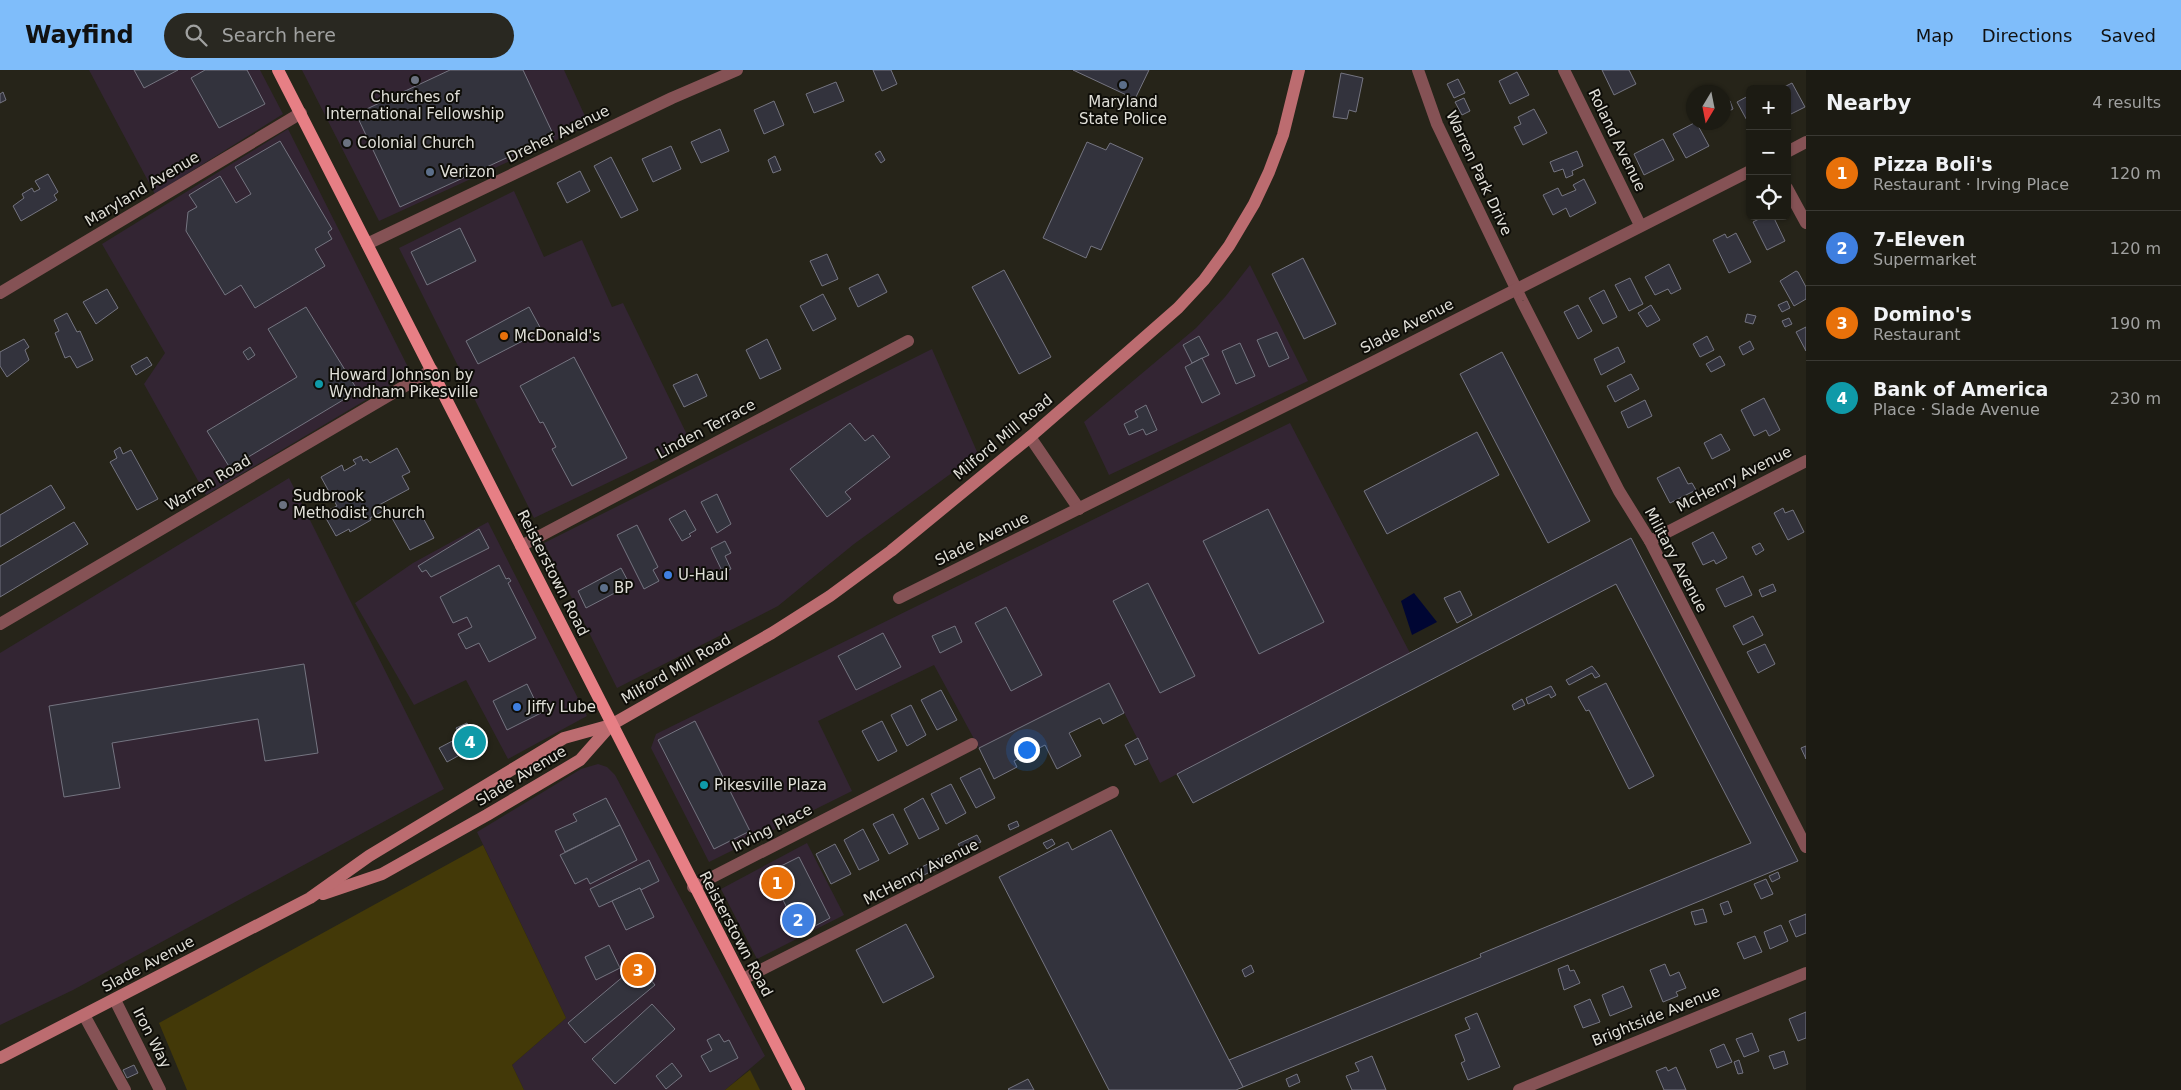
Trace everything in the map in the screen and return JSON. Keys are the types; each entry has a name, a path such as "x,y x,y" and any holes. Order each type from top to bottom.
{"main road":[{"name":"Reisterstown Road","path":"278,70 693,887 799,1090"},
{"name":"Milford Mill Road","path":"611,725 772,633 830,596 891,551 1030,437 1178,308 1204,280 1229,246 1254,204 1283,135 1299,70"},
{"name":"Slade Avenue","path":"0,1058 310,898 369,856 564,738 611,725"},
{"name":"Slade Avenue","path":"310,898 382,874 487,815 580,760 611,725"}],"street":[{"name":"Dreher Avenue","path":"367,244 663,102 737,70"},
{"name":"Warren Park Drive","path":"1418,70 1437,124 1516,288"},
{"name":"Roland Avenue","path":"1564,70 1640,225"},
{"name":"Maryland Avenue","path":"0,293 301,113"},
{"path":"1791,150 1806,142"},
{"name":"Slade Avenue","path":"899,598 1746,173"},
{"path":"1791,196 1806,224"},
{"name":"Military Avenue","path":"1516,288 1619,491 1650,540 1806,848"},
{"name":"Linden Terrace","path":"520,546 908,341"},
{"name":"Warren Road","path":"0,624 432,370"},
{"path":"1030,437 1078,509"},
{"name":"McHenry Avenue","path":"1650,540 1806,460"},
{"name":"Irving Place","path":"693,887 972,744"},
{"name":"McHenry Avenue","path":"742,979 1113,792"},
{"name":"Brightside Avenue","path":"1519,1090 1806,973"},
{"name":"Iron Way","path":"115,1000 160,1090"},
{"path":"84,1015 125,1090"}],"shaded area":[{"path":"89,70 260,70 283,114 155,194"},
{"name":"Verizon","path":"302,70 564,70 589,125 379,221"},
{"path":"288,129 411,373 206,495 144,384 165,353 102,244"},
{"path":"514,191 544,257 582,240 612,307 623,303 691,443 534,518 399,248"},
{"path":"1250,265 1308,381 1109,475 1084,422 1196,328 1225,297"},
{"path":"932,349 978,454 854,544 778,606 617,688 544,543"},
{"path":"1290,423 1410,653 1160,783 1109,683 979,748 934,665 818,721 852,791 709,862 651,748 656,734"},
{"path":"289,478 444,789 73,990 0,1025 0,653"},
{"path":"488,522 587,716 508,759 466,680 414,705 355,603 413,563"},
{"path":"598,764 607,767 615,775 765,1056 725,1090 524,1090 512,1065 566,1018 477,832 581,769"},
{"path":"807,843 844,915 757,959 721,889"},
{"path":"483,845 566,1018 512,1065 524,1090 187,1090 159,1023"},
{"path":"750,1070 760,1090 725,1090"}],"water":[{"path":"1414,593 1437,622 1412,635 1401,601"}],"building":[{"path":"134,70 178,70 144,88"},
{"path":"205,70 247,70 265,104 219,128 191,78"},
{"name":"Verizon","path":"450,70 523,70 554,136 400,207 356,114"},
{"path":"873,70 891,70 897,84 882,91"},
{"name":"Maryland State Police","path":"1073,70 1149,70 1135,99"},
{"path":"1602,70 1629,70 1636,84 1614,95"},
{"path":"1517,72 1529,95 1510,104 1499,81"},
{"path":"1341,73 1363,78 1356,112 1349,110 1347,119 1333,117"},
{"path":"1458,79 1465,93 1454,98 1447,84"},
{"path":"836,82 844,101 814,113 806,94"},
{"path":"1792,83 1805,107 1791,114 1791,85 1788,85"},
{"path":"3,92 6,100 0,103 0,94"},
{"path":"1746,97 1746,119 1737,102"},
{"path":"1464,98 1470,111 1462,115 1455,102"},
{"path":"774,101 784,125 764,134 754,110"},
{"path":"1534,109 1547,133 1523,145 1514,127 1521,124 1518,117"},
{"path":"1686,127 1686,130 1700,130 1709,146 1686,158 1673,134"},
{"path":"720,129 729,151 701,163 691,142"},
{"path":"1663,139 1674,160 1644,175 1634,154"},
{"path":"280,141 332,229 328,232 332,239 315,249 325,266 255,308 241,285 225,295 186,231 188,212 197,207 189,195 220,176 236,203 251,194 235,167"},
{"path":"1087,142 1106,150 1110,143 1143,158 1101,250 1091,246 1086,258 1043,238"},
{"path":"671,146 681,169 653,182 642,159"},
{"path":"880,151 885,160 881,163 875,154"},
{"path":"1577,151 1583,166 1572,171 1573,175 1566,178 1563,169 1554,172 1550,162"},
{"path":"775,156 781,170 773,173 768,160"},
{"path":"611,157 638,210 621,218 594,166"},
{"path":"580,171 590,191 567,203 557,183"},
{"path":"48,174 58,192 54,195 57,200 21,221 13,206 24,198 22,194 32,188 34,192 40,189 35,181"},
{"path":"1584,179 1596,203 1570,217 1566,208 1553,215 1543,195 1558,188 1562,196 1576,190 1573,185"},
{"path":"1757,220 1775,220 1785,241 1767,250 1753,222"},
{"path":"460,228 476,261 427,285 411,252"},
{"path":"1736,233 1751,262 1729,273 1713,240 1725,234 1727,238"},
{"path":"827,254 838,279 822,286 810,261"},
{"path":"1303,258 1336,324 1304,339 1272,274"},
{"path":"1669,264 1681,289 1671,294 1668,289 1655,295 1645,277"},
{"path":"1004,270 1051,357 1019,374 972,287"},
{"path":"1796,271 1806,287 1806,299 1794,306 1780,281"},
{"path":"878,274 887,292 858,307 849,288"},
{"path":"1630,278 1643,304 1629,311 1615,285"},
{"path":"107,289 118,308 96,324 83,302"},
{"path":"1604,290 1617,317 1603,324 1589,298"},
{"path":"823,294 836,319 813,331 800,306"},
{"path":"1787,301 1790,308 1782,312 1778,305"},
{"path":"1578,305 1592,331 1578,339 1564,312"},
{"path":"1651,305 1660,320 1647,327 1638,313"},
{"name":"Howard Johnson by Wyndham Pikesville","path":"306,307 358,391 230,468 207,431 297,377 268,329"},
{"name":"McDonald's","path":"529,307 542,331 478,364 466,341"},
{"path":"67,313 77,332 80,331 93,360 77,368 70,356 65,358 55,333 59,331 54,320"},
{"path":"1747,314 1756,316 1753,324 1745,322"},
{"path":"1789,318 1792,324 1785,327 1782,321"},
{"path":"1806,327 1806,351 1796,332"},
{"path":"1277,332 1289,358 1269,367 1257,340"},
{"path":"1199,336 1209,355 1192,363 1183,345"},
{"path":"1707,336 1714,350 1700,357 1693,344"},
{"path":"24,339 29,347 25,350 29,360 7,377 0,366 0,352"},
{"path":"767,339 781,369 760,379 746,350"},
{"path":"1750,341 1754,349 1743,355 1739,347"},
{"path":"1240,343 1255,376 1236,384 1222,351"},
{"path":"250,347 255,355 248,360 243,352"},
{"path":"1618,347 1625,362 1601,375 1594,359"},
{"path":"1502,352 1590,521 1548,543 1460,374"},
{"path":"1720,356 1725,365 1711,372 1706,364"},
{"path":"147,357 152,365 136,375 131,366"},
{"path":"574,357 627,458 572,486 552,449 556,447 543,422 540,423 520,386"},
{"path":"1202,358 1220,394 1202,403 1185,367"},
{"path":"697,374 707,396 684,407 673,385"},
{"path":"1631,374 1639,389 1615,402 1607,386"},
{"path":"1764,398 1780,430 1769,436 1766,430 1754,436 1741,410"},
{"path":"1645,400 1652,416 1628,428 1621,412"},
{"path":"1146,405 1157,430 1146,435 1143,429 1129,435 1124,424 1138,417 1135,411"},
{"path":"850,423 865,441 873,435 890,457 845,492 851,499 827,517 790,469"},
{"path":"1477,432 1499,475 1387,534 1364,491"},
{"path":"1721,434 1730,450 1712,459 1704,443"},
{"path":"120,447 123,454 131,450 158,499 137,510 110,462 117,458 114,451"},
{"path":"397,448 410,472 402,476 409,489 379,505 383,511 370,518 371,520 350,532 349,529 336,536 323,513 337,506 321,477 342,465 344,471 356,464 353,460 361,456 363,461 367,459 370,463"},
{"path":"1679,467 1688,484 1692,483 1696,490 1670,503 1657,478"},
{"path":"51,485 65,508 0,547 0,515"},
{"path":"717,494 731,524 717,533 701,502"},
{"path":"413,508 417,516 421,514 434,538 410,550 392,518"},
{"path":"1783,508 1785,513 1793,510 1804,532 1788,540 1774,513"},
{"path":"1268,509 1324,622 1259,654 1203,541"},
{"path":"685,510 696,530 689,534 691,536 682,541 669,519"},
{"path":"74,522 88,544 0,597 0,566"},
{"path":"637,525 658,567 653,570 659,581 644,589 617,535"},
{"path":"479,529 489,548 431,577 426,570 422,572 418,566"},
{"path":"1713,532 1727,558 1716,564 1714,560 1703,565 1692,543"},
{"path":"1631,538 1798,861 1243,1087 1229,1060 1481,957 1480,954 1751,843 1616,584 1193,803 1177,774"},
{"path":"725,541 731,553 725,556 731,569 723,573 711,548"},
{"path":"1760,543 1764,550 1756,555 1752,547"},
{"path":"499,565 506,579 509,578 511,581 508,583 536,638 489,662 479,643 466,649 458,634 472,627 467,617 453,623 440,597"},
{"name":"BP","path":"621,568 630,585 586,608 578,591"},
{"path":"1743,576 1752,595 1725,607 1716,589"},
{"path":"1148,583 1195,676 1160,693 1113,601"},
{"path":"1773,584 1776,591 1762,597 1759,590"},
{"path":"1460,591 1472,615 1457,623 1444,598"},
{"path":"1006,607 1042,675 1011,691 975,623"},
{"path":"1753,616 1763,635 1743,645 1733,626"},
{"path":"955,626 962,642 940,653 932,636"},
{"path":"883,633 901,667 856,690 838,656"},
{"path":"1765,644 1775,664 1758,673 1747,652"},
{"path":"304,664 318,753 265,761 258,719 112,743 120,788 64,797 49,706"},
{"path":"1592,666 1600,676 1595,678 1592,673 1569,685 1566,680"},
{"path":"1109,683 1124,713 1103,724 1100,718 1069,733 1081,756 1057,769 1045,745 1014,761 1017,767 994,779 979,748"},
{"path":"1606,683 1654,776 1629,789 1589,710 1586,711 1578,697"},
{"name":"Jiffy Lube","path":"527,684 541,713 507,730 493,701"},
{"path":"1551,686 1556,695 1551,698 1549,694 1528,704 1526,698"},
{"path":"941,690 957,720 937,730 921,700"},
{"path":"1522,699 1525,705 1514,710 1512,705"},
{"path":"911,705 926,735 907,746 891,715"},
{"name":"Pikesville Plaza","path":"695,721 750,831 714,849 658,740"},
{"path":"882,721 897,751 878,761 862,731"},
{"path":"467,723 479,748 468,753 456,728"},
{"path":"460,737 467,751 447,762 439,748"},
{"path":"1138,738 1148,759 1135,765 1125,745"},
{"path":"1806,746 1806,759 1801,748"},
{"path":"980,768 995,798 976,808 960,778"},
{"path":"951,784 966,813 946,824 931,794"},
{"path":"606,798 620,825 565,852 555,831 577,821 573,814"},
{"path":"923,798 939,829 919,839 904,809"},
{"path":"893,814 908,844 889,854 873,824"},
{"path":"1017,821 1019,826 1010,830 1008,825"},
{"path":"620,825 637,860 590,884 587,878 575,884 560,855"},
{"path":"863,829 879,860 859,870 844,840"},
{"path":"1111,830 1243,1087 1236,1090 1109,1090 999,877 1068,842 1072,850"},
{"path":"977,835 981,842 962,851 958,844"},
{"path":"1052,839 1055,844 1047,849 1043,843"},
{"path":"835,844 851,874 831,884 816,854"},
{"path":"944,855 948,862 933,871 929,864"},
{"path":"799,857 830,918 800,934 769,872"},
{"path":"649,860 659,881 599,907 590,889"},
{"path":"928,864 932,871 920,877 917,869"},
{"path":"1778,872 1780,878 1772,882 1769,876"},
{"path":"1766,879 1773,894 1761,899 1754,884"},
{"path":"640,888 654,917 626,930 612,901"},
{"path":"1728,901 1732,912 1724,915 1720,904"},
{"path":"1703,909 1707,922 1695,925 1691,912"},
{"path":"1806,914 1806,933 1796,937 1789,921"},
{"path":"906,924 934,977 883,1003 856,950"},
{"path":"1781,925 1788,941 1770,949 1764,932"},
{"path":"1755,936 1762,952 1744,959 1737,943"},
{"path":"609,945 620,968 596,980 585,957"},
{"path":"638,964 655,985 585,1043 568,1023"},
{"path":"1665,964 1670,976 1679,972 1686,988 1676,992 1678,996 1663,1002 1650,970"},
{"path":"1251,965 1254,972 1245,977 1242,970"},
{"path":"1568,965 1570,971 1574,970 1580,983 1564,990 1558,969"},
{"path":"1623,986 1632,1007 1610,1016 1602,995"},
{"path":"1590,999 1600,1022 1583,1028 1574,1006"},
{"path":"652,1004 675,1029 615,1084 592,1059"},
{"path":"1806,1012 1806,1038 1798,1041 1789,1019"},
{"path":"1477,1013 1500,1067 1468,1080 1461,1063 1465,1061 1455,1035 1470,1029 1465,1018"},
{"path":"1752,1033 1759,1051 1744,1057 1736,1039"},
{"path":"719,1034 724,1042 729,1040 738,1058 710,1072 701,1056 712,1050 707,1040"},
{"path":"1724,1044 1732,1062 1717,1068 1710,1050"},
{"path":"1784,1051 1788,1064 1774,1069 1769,1056"},
{"path":"1372,1056 1386,1090 1352,1090 1346,1076 1359,1071 1355,1063"},
{"path":"1739,1060 1743,1073 1738,1074 1734,1062"},
{"path":"672,1063 682,1076 666,1089 656,1076"},
{"path":"134,1065 138,1073 127,1078 123,1070"},
{"path":"1666,1067 1668,1071 1676,1067 1686,1090 1664,1090 1656,1071"},
{"path":"1297,1074 1300,1082 1289,1087 1286,1079"},
{"path":"1028,1079 1034,1090 1008,1089"}],"place":[{"name":"Churches of International Fellowship","path":"415,80"},
{"name":"Maryland State Police","path":"1123,85"},
{"name":"Colonial Church","path":"347,143"},
{"name":"Verizon","path":"430,172"},
{"name":"McDonald's","path":"504,336"},
{"name":"Howard Johnson by Wyndham Pikesville","path":"319,384"},
{"name":"Sudbrook Methodist Church","path":"283,505"},
{"name":"U-Haul","path":"668,575"},
{"name":"BP","path":"604,588"},
{"name":"Jiffy Lube","path":"517,707"},
{"name":"Bank of America","path":"470,742"},
{"name":"Pikesville Plaza","path":"704,785"},
{"name":"Pizza Boli's","path":"777,883"},
{"name":"7-Eleven","path":"798,920"},
{"name":"Domino's","path":"638,970"}]}
